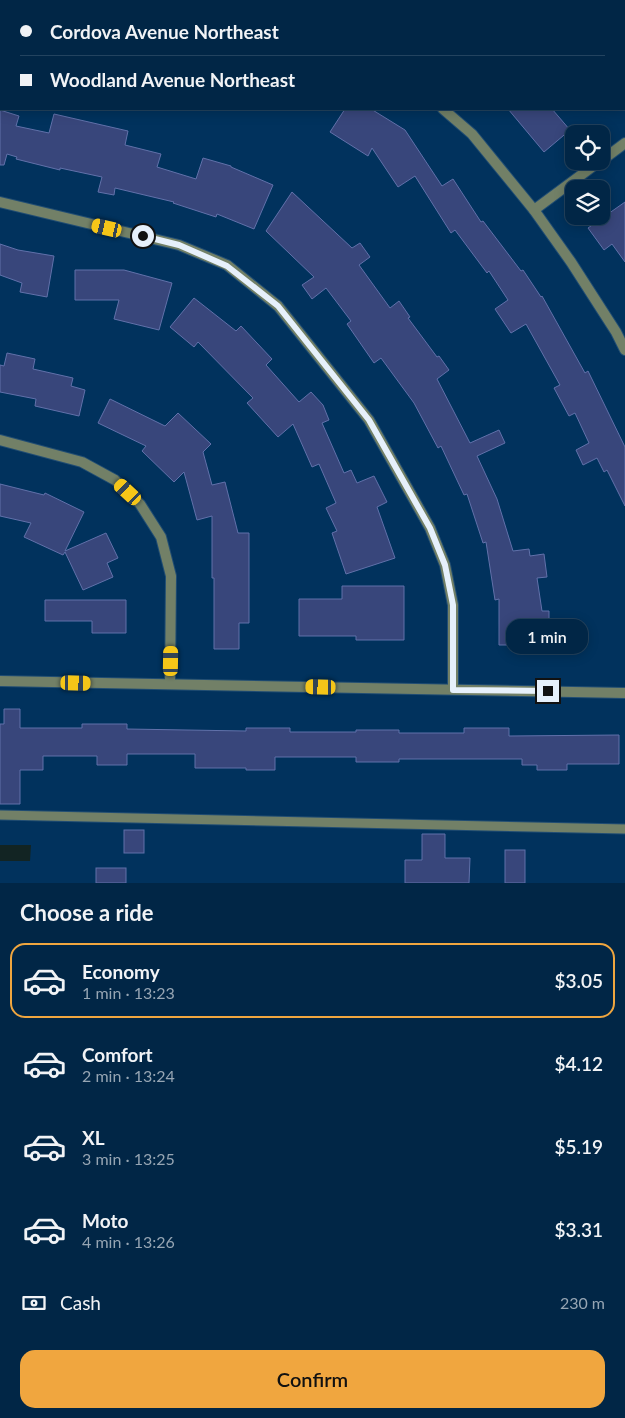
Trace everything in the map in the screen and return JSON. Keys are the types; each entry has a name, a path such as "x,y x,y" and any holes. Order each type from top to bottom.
{"street":[{"path":"444,110 472,134 534,210 571,262 616,332 625,350"},
{"path":"610,154 625,143"},
{"path":"534,210 589,170"},
{"path":"0,202 179,245 227,266 278,306 369,420 430,528 445,565 453,605 453,690"},
{"path":"0,440 82,462 115,480 140,504 161,537 172,576 170,684"},
{"path":"0,681 625,693"}],"lane":[{"path":"0,815 625,829"}],"shaded area":[{"path":"0,845 31,845 30,861 0,861"}],"building":[{"path":"0,110 19,116 16,126 49,133 54,114 128,131 125,145 161,154 157,167 196,179 203,158 231,166 273,185 254,229 217,214 216,217 174,202 115,188 114,195 98,192 102,177 60,168 60,170 16,159 17,157 7,154 4,165 0,165"},
{"path":"344,110 373,110 405,130 442,186 453,179 481,222 483,221 542,296 585,373 588,371 625,447 625,506 607,470 604,472 597,458 583,465 576,450 589,443 575,413 569,416 554,388 560,385 526,324 511,333 495,309 508,300 489,271 487,273 455,230 451,233 415,176 398,187 372,148 368,156 330,132"},
{"path":"509,110 553,110 566,125 565,134 544,152"},
{"path":"292,192 352,248 360,243 370,257 359,265 390,308 399,301 410,317 408,318 449,370 437,379 470,443 499,430 505,443 477,456 497,499 513,551 529,549 530,556 544,554 547,577 537,578 542,611 549,611 549,645 499,645 499,599 495,600 486,542 483,543 467,494 464,495 441,446 438,448 414,403 381,358 374,363 347,324 351,321 326,288 312,299 302,285 314,277 266,231"},
{"path":"625,202 625,262 612,244 604,250 588,228 592,225 610,225 610,213"},
{"path":"0,244 18,250 54,256 47,297 20,292 22,283 0,275"},
{"path":"75,270 124,270 172,283 159,330 114,319 119,300 75,300"},
{"path":"194,298 236,331 241,326 272,359 266,365 299,402 311,392 323,405 329,420 322,423 344,473 351,470 357,483 374,476 387,502 377,507 395,558 346,574 332,533 337,531 326,508 336,503 319,464 312,467 293,424 278,437 247,403 253,398 198,342 194,347 170,327"},
{"path":"7,353 35,359 33,369 73,378 71,386 85,390 79,416 35,406 36,399 0,392 0,365 4,366"},
{"path":"110,399 165,426 178,413 211,444 203,452 212,485 225,482 238,533 249,533 249,623 239,623 239,649 214,649 212,516 197,520 184,472 174,482 142,451 146,446 98,423"},
{"path":"0,484 44,495 45,493 84,512 65,551 106,533 118,558 107,563 113,577 83,590 65,552 63,555 24,537 31,523 0,516"},
{"path":"342,586 404,586 404,640 356,640 356,636 299,636 299,599 342,599"},
{"path":"45,600 126,600 126,633 92,633 92,621 45,621"},
{"path":"4,709 20,709 20,728 82,728 82,724 127,724 127,729 246,731 246,728 290,728 290,732 399,730 399,733 464,733 464,728 509,728 509,736 619,735 619,764 567,764 567,770 537,770 537,765 522,765 522,759 399,759 399,762 356,762 356,757 275,757 275,770 246,770 246,768 195,768 195,754 127,754 127,765 97,765 97,756 43,756 43,770 20,770 20,804 0,804 0,724 4,724"},
{"path":"124,830 144,830 144,853 124,853"},
{"path":"422,834 445,834 445,858 470,858 469,883 405,883 405,860 422,860"},
{"path":"505,850 525,850 525,883 505,883"},
{"path":"96,868 126,868 126,883 96,883"}],"route":[{"path":"143,236 179,245 227,266 278,306 369,420 430,528 445,565 453,605 453,690 548,691"}]}
